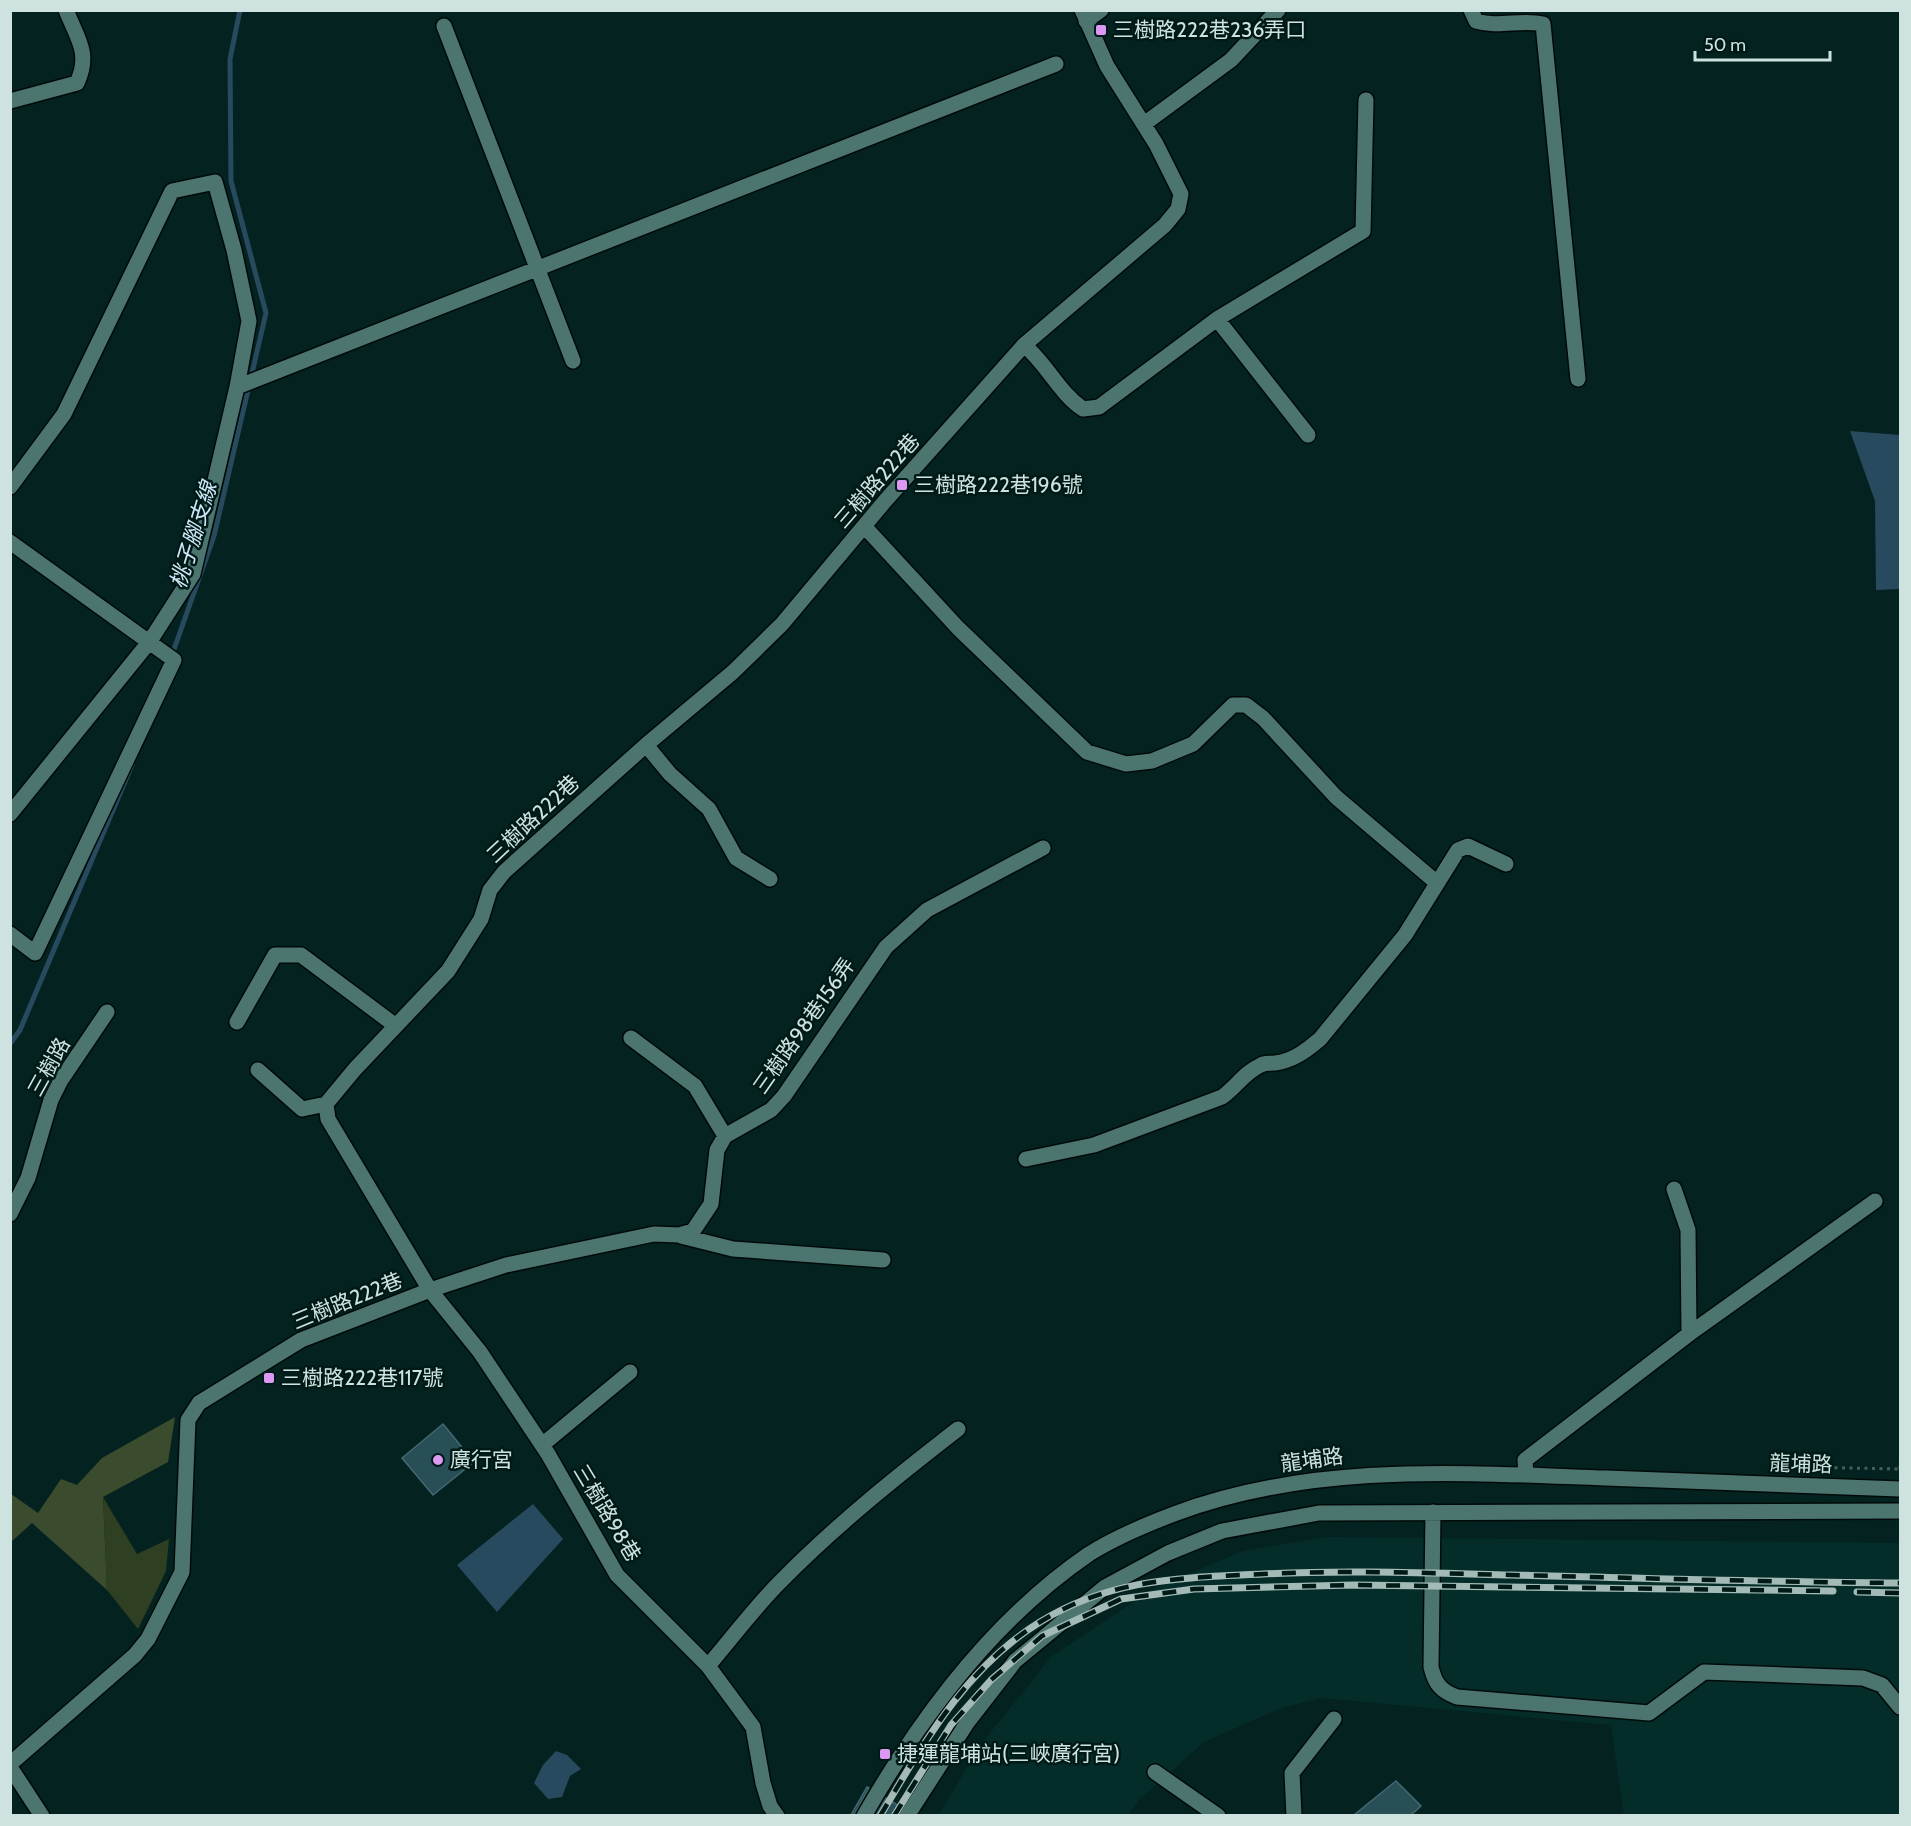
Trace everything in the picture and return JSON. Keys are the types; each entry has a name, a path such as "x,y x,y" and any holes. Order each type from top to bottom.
{"street":[{"path":"10,101 77,83 84,68 85,56 66,10"},
{"path":"1084,16 1101,10"},
{"path":"1144,124 1231,60 1278,10"},
{"path":"1471,10 1476,21 1492,26 1526,20 1543,24 1578,379"},
{"name":"三樹路222巷","path":"10,1766 135,1655 148,1639 182,1572 188,1420 199,1403 301,1340 430,1290 328,1119 326,1104 448,971 481,919 490,890 504,872 646,745 733,672 782,624 864,526 1024,345 1165,225 1178,209 1181,194 1144,124 1107,66 1084,16"},
{"path":"444,26 573,361"},
{"path":"237,387 1056,64"},
{"path":"1024,345 1038,357 1074,403 1083,409 1099,407 1217,319 1363,231 1366,100"},
{"path":"10,487 64,414 172,191 215,182 234,250 249,321 237,387 193,574 150,641 10,814"},
{"path":"1217,319 1308,435"},
{"path":"864,526 958,628 1087,752 1126,764 1152,761 1193,744 1233,705 1246,705 1263,718 1336,797 1437,883"},
{"path":"10,542 174,660 35,953 10,934"},
{"path":"646,745 670,774 709,809 736,858 770,879"},
{"path":"1026,1160 1094,1145 1222,1097 1237,1086 1245,1073 1264,1063 1275,1063 1304,1053 1320,1039 1405,935 1458,850 1468,846 1506,864"},
{"name":"三樹路98巷156弄","path":"725,1136 771,1110 784,1096 886,947 927,910 1043,848"},
{"path":"237,1022 275,955 301,955 396,1026"},
{"name":"三樹路","path":"10,1214 28,1178 51,1100 61,1080 107,1012"},
{"path":"631,1038 695,1086 725,1136 717,1150 711,1204 693,1231 679,1235"},
{"path":"258,1070 302,1109 326,1104"},
{"path":"1674,1189 1688,1230 1689,1334"},
{"path":"1526,1475 1525,1460 1689,1334 1875,1201"},
{"path":"430,1290 506,1265 654,1234 679,1235 733,1249 883,1260"},
{"name":"三樹路98巷","path":"430,1290 480,1352 542,1445 617,1575 708,1666 753,1727 763,1783 770,1806 777,1815"},
{"path":"542,1445 630,1372"},
{"path":"708,1666 778,1584 823,1539 875,1494 958,1429"},
{"name":"龍埔路","path":"864,1815 896,1761 986,1643 1043,1588 1091,1553 1137,1528 1206,1502 1297,1481 1382,1473 1526,1475 1900,1489"},
{"path":"908,1815 967,1723 1015,1661 1105,1587 1168,1553 1222,1531 1319,1513 1900,1511"},
{"path":"1432,1512 1431,1667 1439,1687 1448,1694 1649,1713 1704,1672 1863,1678 1882,1685 1900,1707"},
{"path":"1294,1815 1292,1773 1334,1719"},
{"path":"10,1766 42,1815"},
{"path":"1155,1772 1218,1815"}],"path":[{"path":"1794,1467 1900,1469 1900,1461"}],"shaded area":[{"path":"175,1417 168,1462 103,1497 107,1590 32,1523 11,1542 11,1494 38,1513 61,1479 77,1485 102,1458"},
{"path":"103,1497 137,1554 169,1539 166,1571 138,1629 107,1590"},
{"path":"1327,1537 1900,1543 1900,1815 1624,1815 1611,1725 1321,1698 1281,1708 1204,1742 1139,1800 1128,1815 938,1816 982,1743 1052,1656 1153,1589 1243,1551"}],"water":[{"path":"1850,431 1900,435 1900,589 1876,590 1875,501"},
{"path":"533,1504 563,1539 497,1612 457,1565"},
{"path":"556,1751 567,1755 581,1769 570,1776 562,1797 548,1799 534,1783 543,1765"}],"building":[{"name":"廣行宮","path":"443,1424 474,1462 433,1495 402,1458"},
{"path":"1396,1781 1421,1806 1411,1815 1354,1815"},
{"path":"867,1787 869,1788 854,1815 851,1815"},
{"path":"886,1798 901,1807 897,1815 876,1815"}],"waterway":[{"name":"桃子腳支線","path":"172,655 214,536 266,313 231,181 230,59 240,10"},
{"name":"桃子腳支線","path":"10,1044 20,1030 132,765"}],"railway":[{"path":"880,1816 948,1709 990,1661 1040,1622 1067,1607 1093,1596 1120,1589 1176,1579 1325,1572 1900,1583"},
{"path":"894,1816 951,1725 991,1680 1042,1636 1121,1599 1194,1589 1354,1585 1833,1591"},
{"path":"1857,1592 1900,1593"}],"place":[{"name":"三樹路222巷236弄口","path":"1101,30"},
{"name":"三樹路222巷196號","path":"902,485"},
{"name":"三樹路222巷117號","path":"269,1378"},
{"name":"廣行宮","path":"438,1460"},
{"name":"捷運龍埔站(三峽廣行宮)","path":"885,1754"}]}
